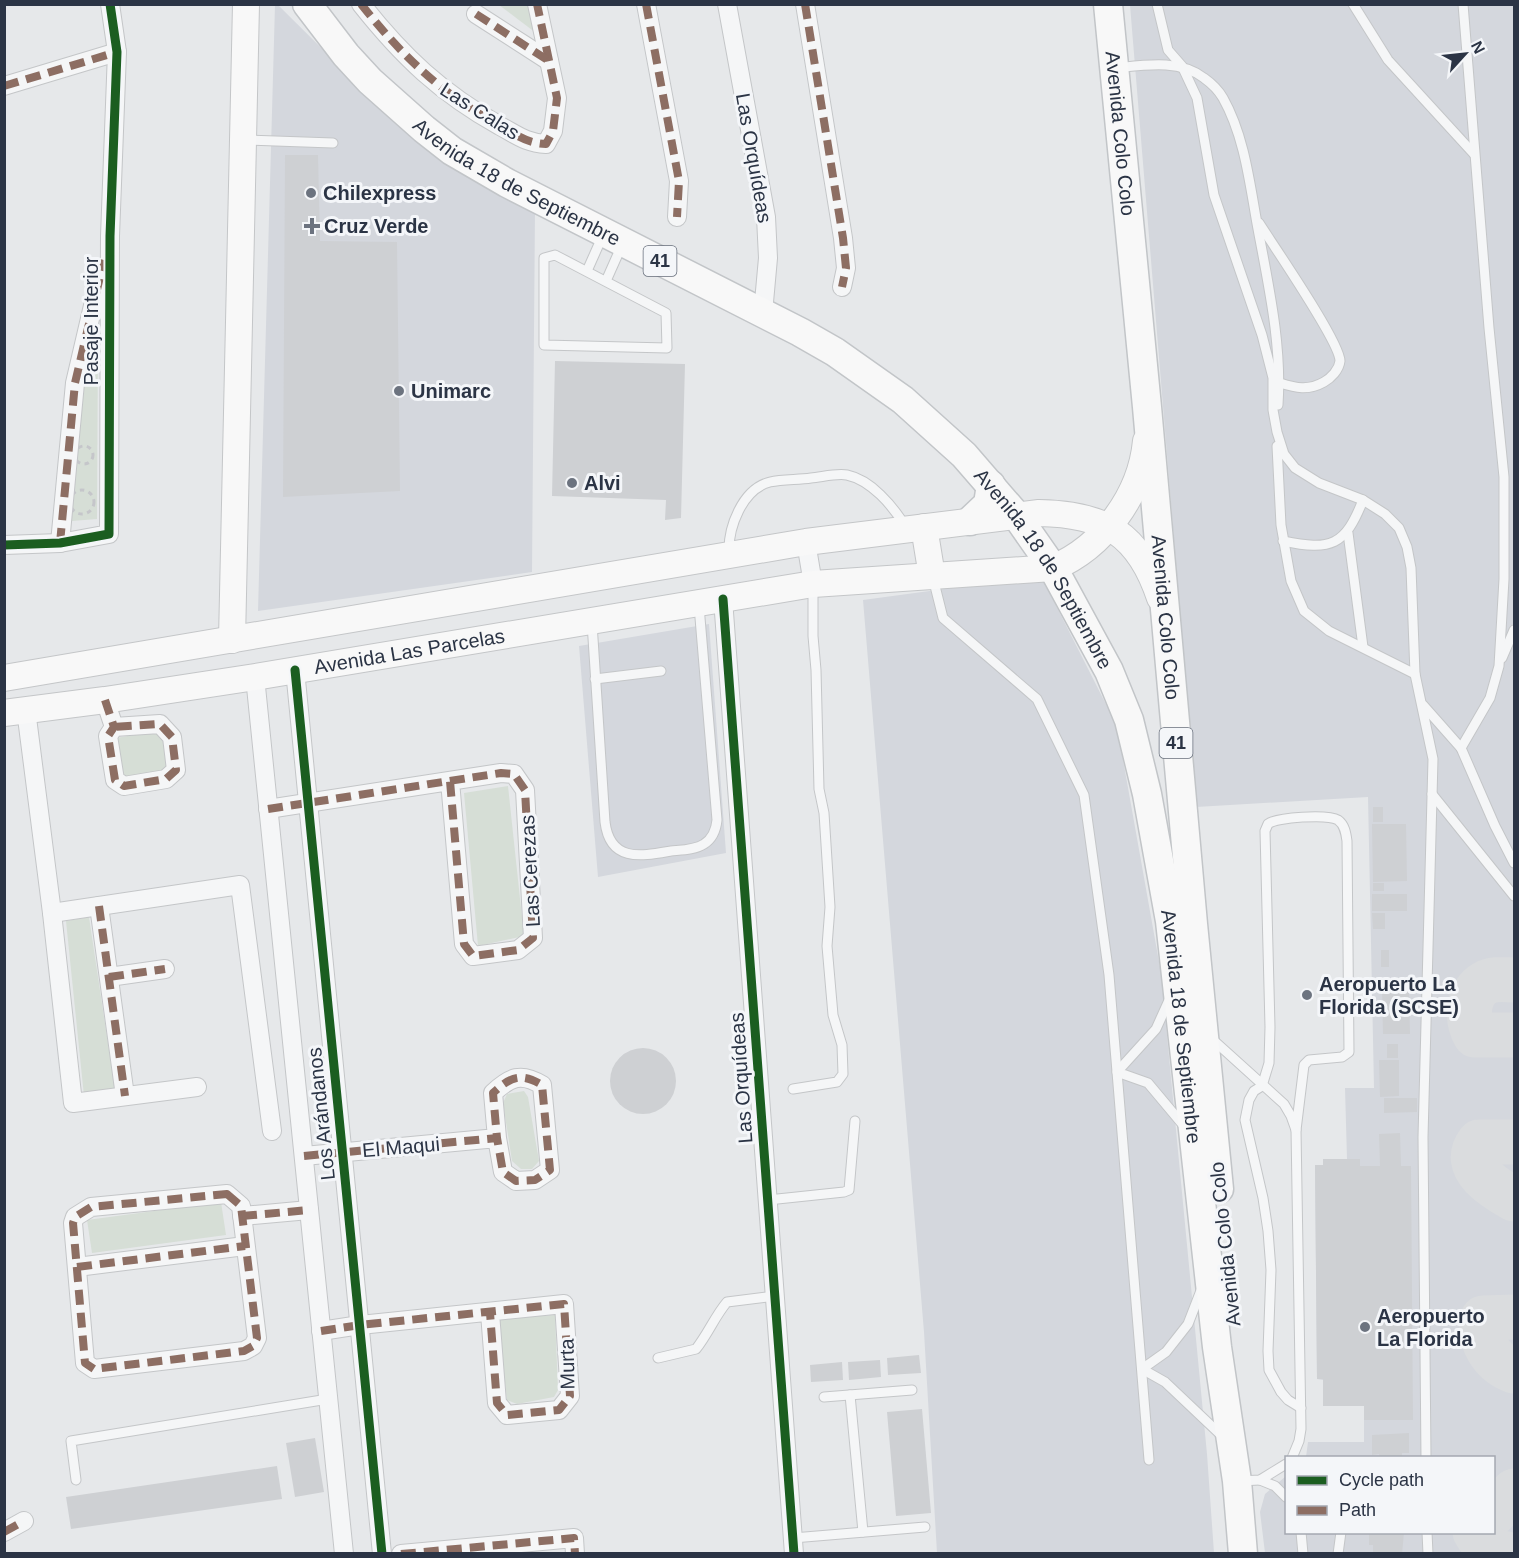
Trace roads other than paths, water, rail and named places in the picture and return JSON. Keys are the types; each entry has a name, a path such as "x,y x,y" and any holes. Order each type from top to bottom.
{"main road":[{"path":"246,4 232,640 255,677"},
{"name":"Avenida 18 de Septiembre","path":"307,4 346,55 370,81 423,129 452,151 507,183 818,342 870,375 934,426 991,485 1016,515 1053,568 1094,643 1129,720 1160,860 1170,921 1217,1347 1231,1445 1248,1480"},
{"name":"Avenida Colo Colo","path":"1108,4 1203,1031 1248,1480"},
{"name":"Avenida Las Parcelas","path":"15,711 255,677 813,584 1053,568 1081,554 1108,527 1131,493 1142,464 1148,426 1147,407"},
{"path":"970,521 988,504 991,485"},
{"name":"Avenida Las Parcelas","path":"4,678 806,542 1039,513 1068,514 1088,518 1108,527 1130,543 1147,566 1160,597 1167,631"},
{"path":"916,528 932,576"},
{"name":"41","path":"1243,1554 1248,1480"}],"street":[{"name":"Pasaje Interior","path":"4,545 60,543 109,534 110,236 117,52 110,4"},
{"name":"Las Calas","path":"361,4 424,75 468,108 532,144 546,144 553,131 557,98 537,4"},
{"path":"646,4 679,181 677,217"},
{"name":"Las Orquídeas","path":"727,4 766,217 768,258 763,313"},
{"path":"805,4 843,238 846,268 842,287"},
{"path":"476,14 549,61"},
{"path":"4,86 117,52"},
{"name":"Pasaje Interior","path":"60,543 75,383 110,236"},
{"path":"806,542 813,584"},
{"name":"Las Orquídeas","path":"711,601 768,1200 794,1546"},
{"name":"Los Arándanos","path":"295,670 382,1554"},
{"name":"Los Arándanos","path":"255,677 344,1554"},
{"path":"105,700 114,727"},
{"path":"15,711 52,913 74,1103 196,1087"},
{"name":"Las Cerezas","path":"268,808 501,773 514,774 525,790 533,938 518,950 473,956 464,944 450,781"},
{"path":"52,913 240,885 272,1131"},
{"path":"99,906 125,1096"},
{"path":"109,977 165,969"},
{"path":"529,1077 542,1086 550,1170 535,1180 516,1181 503,1172 497,1138 493,1093 507,1080 529,1077"},
{"name":"El Maqui","path":"304,1156 497,1138"},
{"path":"227,1194 241,1206 242,1216 257,1338 253,1346 244,1351 94,1369 85,1363 73,1224 75,1217 91,1207 227,1194"},
{"path":"242,1216 309,1210"},
{"path":"77,1268 246,1246"},
{"name":"Murta","path":"321,1331 360,1325 564,1305 570,1396 560,1410 507,1415 497,1403 490,1313"},
{"path":"4,1532 24,1521"},
{"path":"402,1554 508,1548 574,1538 574,1554"}],"lane":[{"path":"1157,4 1168,50 1182,66 1197,98 1214,195 1262,334 1273,378 1273,410 1284,454 1295,468 1318,483 1363,500 1385,514 1399,528 1407,547 1411,568 1415,674 1433,759 1423,1137 1426,1456"},
{"path":"1353,4 1388,60 1474,154"},
{"path":"1462,4 1504,477 1504,579 1499,666"},
{"path":"1114,68 1182,66 1204,77 1222,95 1232,117 1248,174 1275,322 1280,382 1277,432 1281,525 1291,581 1305,611 1329,631 1415,674"},
{"path":"244,140 333,143"},
{"path":"1256,218 1329,334 1340,363 1334,374 1325,382 1311,388 1297,388 1280,382"},
{"path":"587,271 614,238"},
{"path":"606,281 614,238"},
{"path":"555,255 587,271 666,313 667,348 544,345 544,258 555,255"},
{"path":"729,556 728,540 733,522 745,500 768,482 847,475 872,487 916,528"},
{"path":"1283,541 1309,547 1329,544 1347,533 1354,523 1363,500"},
{"path":"1347,533 1363,647"},
{"path":"932,576 943,618 1037,699 1084,795 1109,975 1149,1460"},
{"path":"793,1089 837,1082 843,1074 842,1045 833,1014 827,946 830,907 824,813 819,789 813,584"},
{"path":"592,621 606,829 612,842 627,854 640,856 699,847 705,844 714,833 717,820 711,601"},
{"path":"1461,748 1490,698 1499,666 1515,630"},
{"path":"596,679 661,671"},
{"path":"1421,704 1461,748 1495,826 1515,863"},
{"path":"1432,794 1515,896"},
{"path":"1293,1456 1300,1435 1301,1408 1296,1130 1304,1065 1309,1060 1342,1057 1349,1052 1347,841 1346,831 1342,824 1331,818 1278,818 1268,824 1265,831 1269,1063 1262,1086 1254,1091 1249,1100 1245,1120 1268,1231 1269,1370 1281,1392 1288,1400 1301,1408"},
{"path":"1117,1072 1156,1029 1177,982"},
{"path":"1203,1031 1284,1104 1292,1116 1296,1130"},
{"path":"1117,1072 1148,1083 1194,1137"},
{"path":"768,1200 849,1190 855,1121"},
{"path":"1142,1369 1166,1352 1188,1324 1208,1272"},
{"path":"658,1358 696,1349 727,1302 775,1296"},
{"path":"1142,1369 1165,1382 1194,1407 1231,1445"},
{"path":"824,1397 912,1390"},
{"path":"850,1395 863,1532"},
{"path":"76,1480 71,1441 328,1400"},
{"path":"1248,1480 1285,1465"},
{"path":"1248,1480 1275,1486 1285,1495"},
{"path":"794,1546 863,1532 925,1527"},
{"path":"1300,1534 1303,1554"},
{"path":"1338,1554 1341,1534"},
{"path":"1427,1534 1428,1554"}],"place":[{"name":"Chilexpress","path":"311,193"},
{"name":"Cruz Verde","path":"312,226"},
{"name":"Unimarc","path":"399,391"},
{"name":"Alvi","path":"572,483"},
{"name":"Aeropuerto La Florida (SCSE)","path":"1307,995"},
{"name":"Aeropuerto La Florida","path":"1365,1327"}]}
